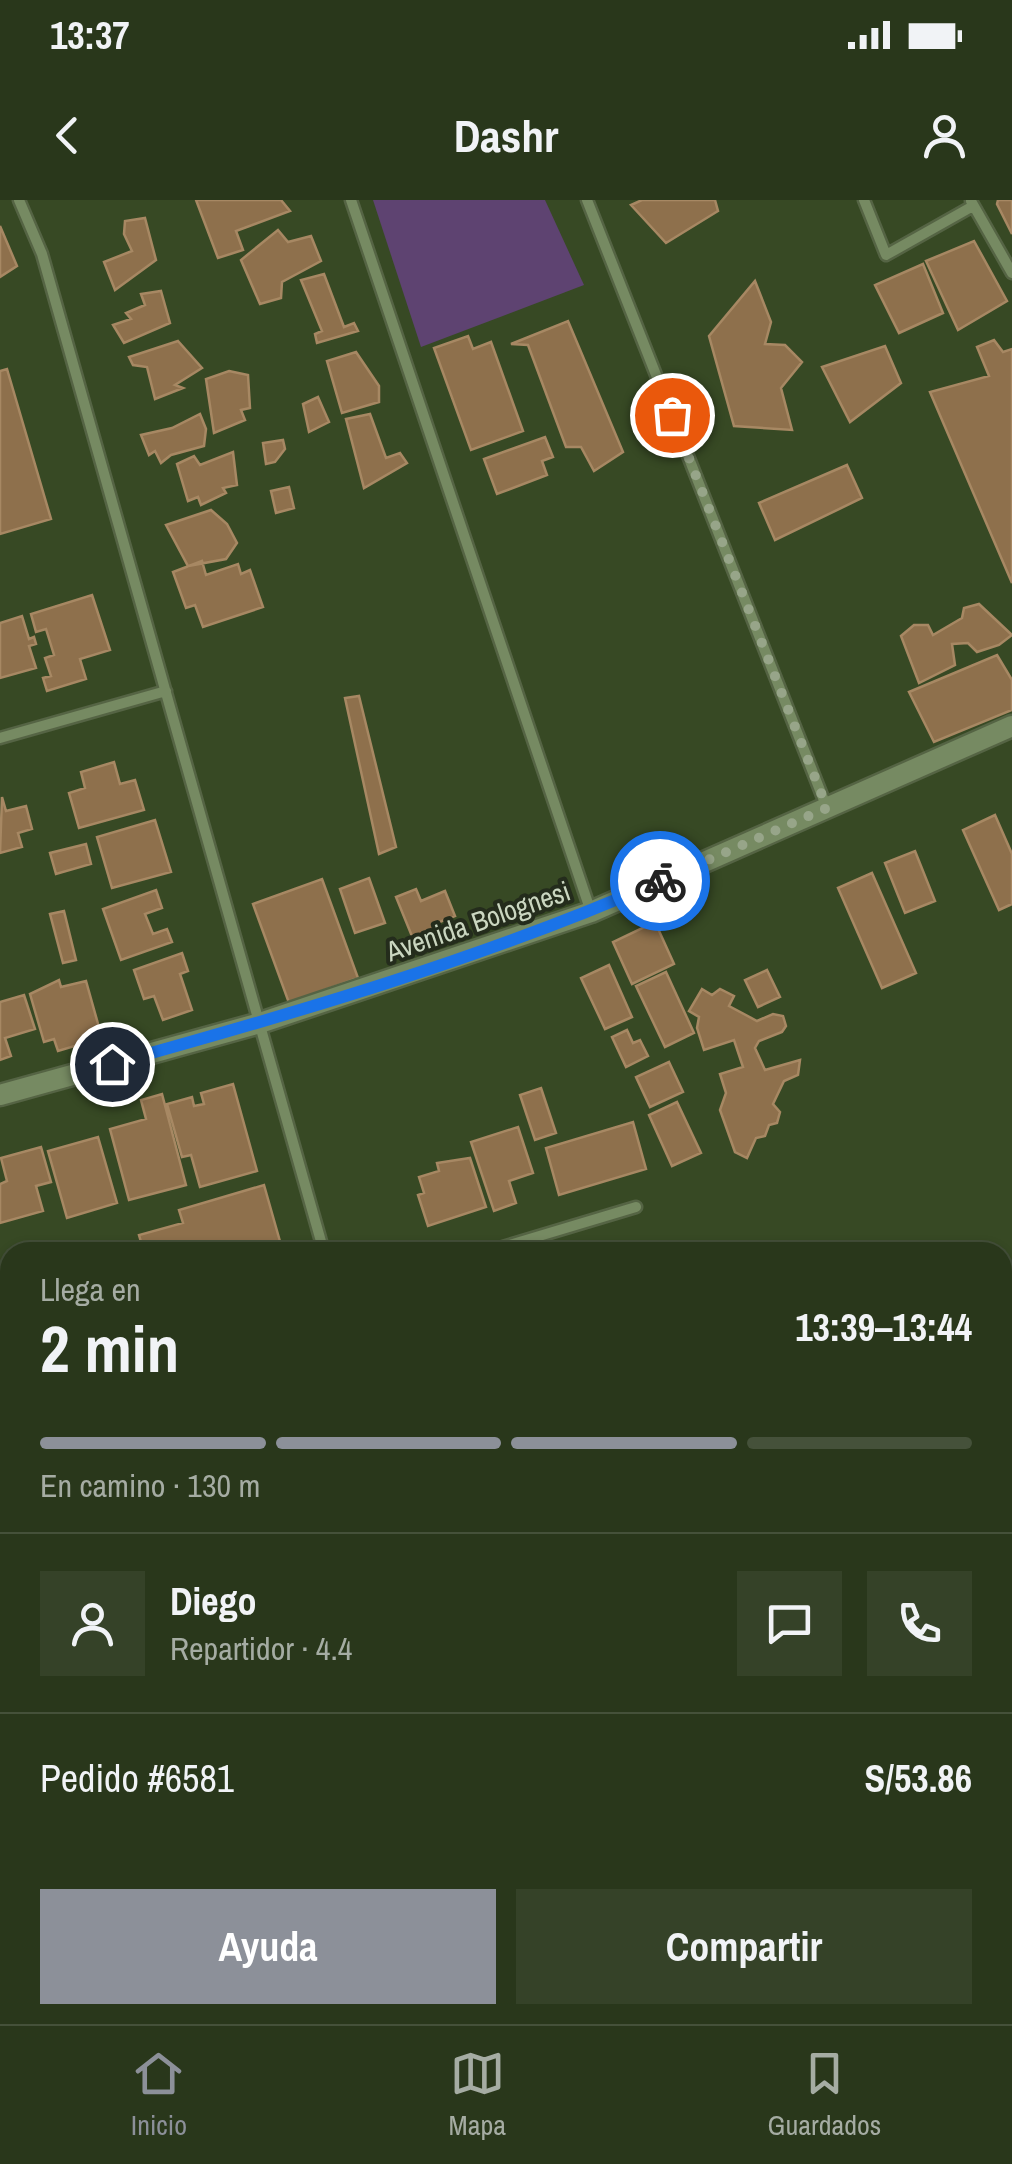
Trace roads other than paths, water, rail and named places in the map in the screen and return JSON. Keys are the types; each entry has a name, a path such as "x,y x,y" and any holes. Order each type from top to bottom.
{"main road":[{"name":"Avenida Bolognesi","path":"0,1095 260,1023 591,912 1012,726"}],"street":[{"path":"18,200 42,254 321,1242"},
{"path":"351,200 591,912"},
{"path":"586,200 827,808"},
{"path":"864,200 886,255 972,203 1012,273"},
{"path":"0,738 166,691"},
{"path":"519,1242 636,1207"}]}
